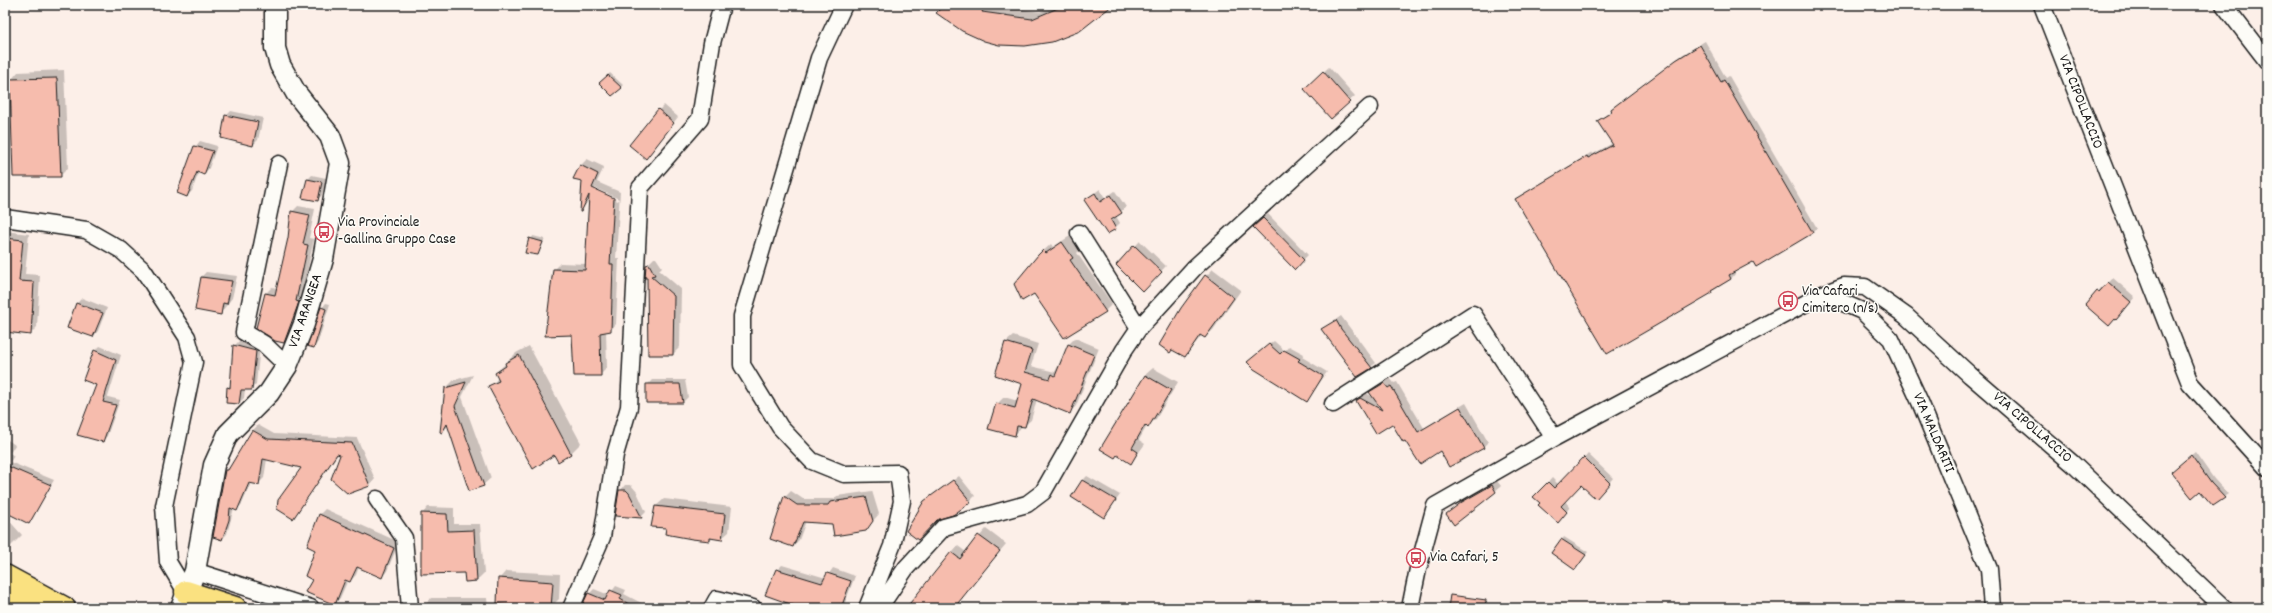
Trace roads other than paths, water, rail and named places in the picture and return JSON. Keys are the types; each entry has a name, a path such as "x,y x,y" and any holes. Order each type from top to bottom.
{"highway":[{"path":"5,576 64,608"},
{"path":"5,599 22,608"},
{"path":"184,600 235,608"}],"street":[{"name":"VIA ARANGEA","path":"184,600 194,571 214,465 228,434 269,393 287,366 304,324 323,259 340,163 330,136 296,93 280,65 274,48 275,5"},
{"path":"571,608 602,537 615,455 629,407 640,188 700,119 712,42 722,5"},
{"path":"844,5 819,58 742,316 742,366 780,427 812,461 844,474 898,473 902,501 892,546 867,608"},
{"name":"VIA CIPOLLACCIO","path":"2042,5 2190,383 2267,468"},
{"path":"2224,5 2267,61"},
{"path":"879,608 906,568 944,527 1027,504 1043,492 1124,350 1139,328 1195,267 1370,107"},
{"path":"279,164 244,332 264,344 287,366"},
{"path":"5,218 86,230 121,250 144,271 187,337 194,362 164,506 168,562 184,600"},
{"path":"1079,233 1139,328"},
{"name":"VIA CIPOLLACCIO","path":"1410,608 1418,569 1435,506 1554,438 1823,294 1844,286 1865,287 1906,316 1970,375 2072,463 2224,608"},
{"name":"VIA MALDARITI","path":"1823,294 1862,311 1891,339 1920,402 1989,569 1992,608"},
{"path":"1332,404 1473,314 1554,438"},
{"path":"378,498 404,538 410,608"},
{"path":"194,571 311,608"},
{"path":"712,608 717,599 754,608"}],"place":[{"name":"Via Provinciale -Gallina Gruppo Case","path":"324,232"},
{"name":"Via Cafari Cimitero (n/s)","path":"1788,301"},
{"name":"Via Cafari, 5","path":"1416,558"}]}
